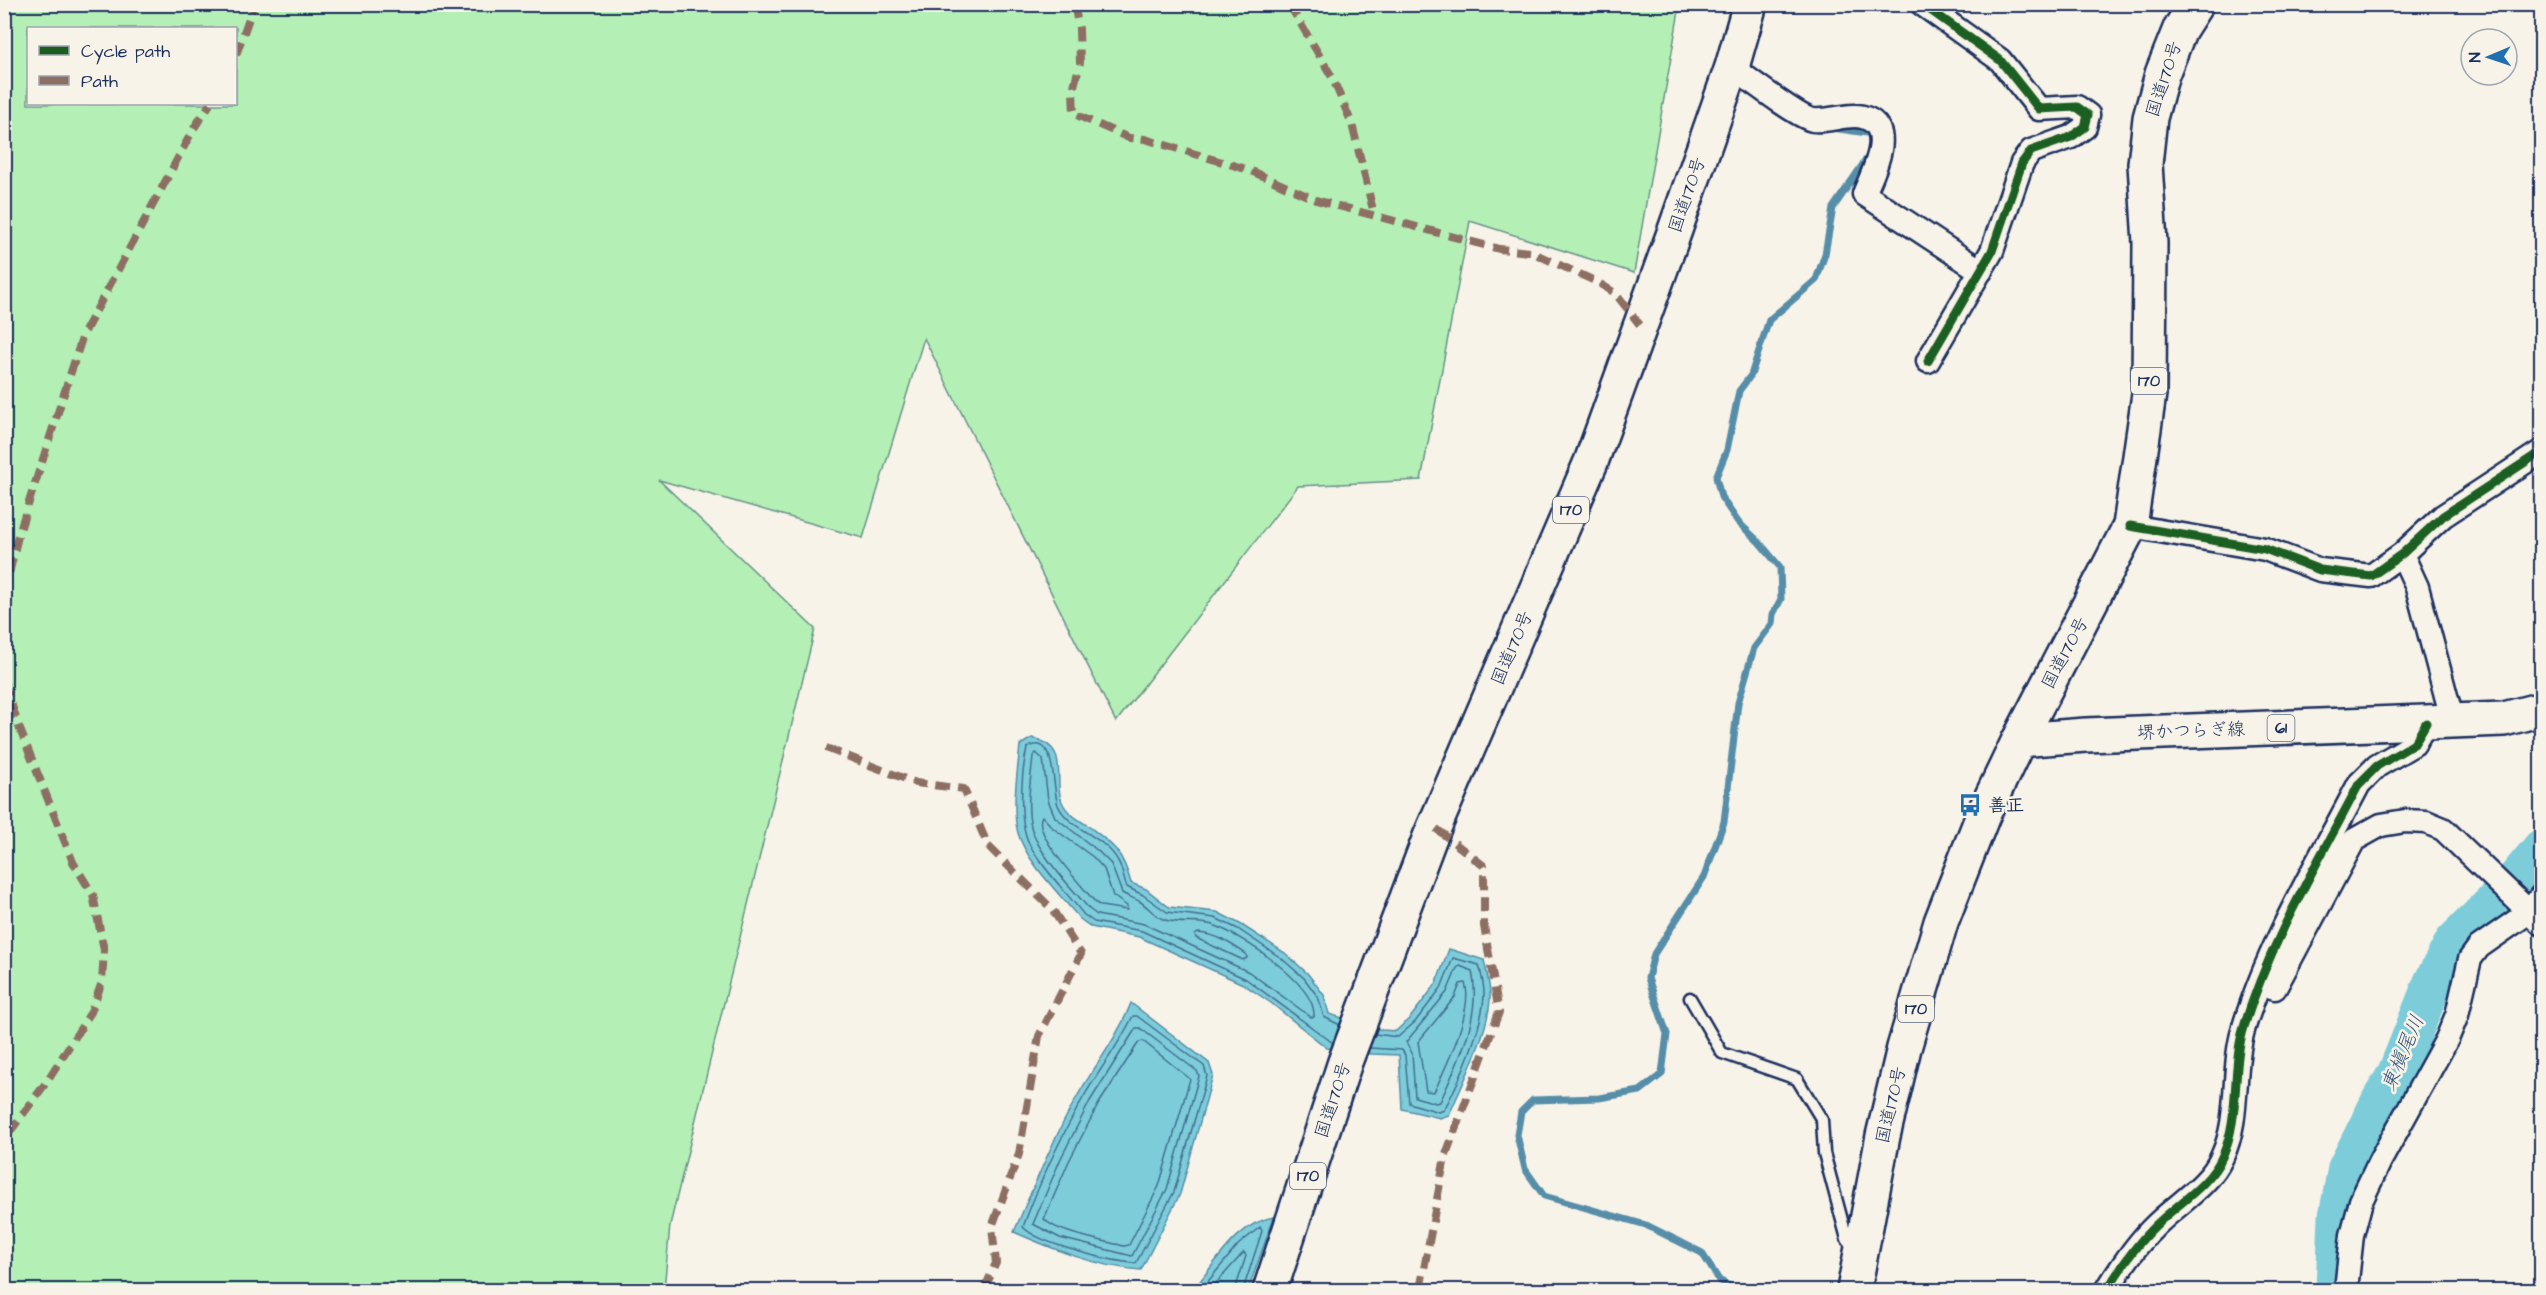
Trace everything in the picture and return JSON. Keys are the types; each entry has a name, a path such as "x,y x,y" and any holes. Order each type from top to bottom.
{"main road":[{"name":"国道170号","path":"1270,1290 1345,1062 1430,837 1590,462 1732,67 1750,4"},
{"name":"国道170号","path":"1857,1276 1883,1136 1901,1059 1941,922 1983,815 2019,740 2130,526 2149,394 2150,243 2145,164 2150,118 2162,74 2180,28 2196,4"},
{"name":"堺かつらぎ線","path":"2019,740 2086,735 2504,720 2541,709"}],"street":[{"path":"1922,4 2000,60 2039,109 2077,107 2088,115 2085,127 2071,137 2031,151 2022,163 1992,251 1928,361"},
{"path":"1732,67 1811,120 1863,117 1875,125 1881,133 1880,155 1864,194 1981,271"},
{"path":"2130,526 2265,549 2320,570 2371,576 2402,554 2444,516 2541,451"},
{"path":"2106,1290 2131,1252 2154,1227 2211,1175 2223,1157 2230,1131 2243,1029 2272,952 2359,784 2377,766 2414,744 2440,722 2417,587 2402,554"},
{"path":"2260,983 2274,988 2354,840 2381,825 2405,821 2426,822 2443,829 2533,909 2479,947 2470,959 2457,1015 2447,1039 2380,1161 2361,1201 2352,1235 2346,1290"}],"lane":[{"path":"1690,998 1722,1053 1797,1079 1822,1120 1824,1153 1857,1276"}],"green space":[{"path":"5,4 1680,4 1634,273 1470,221 1421,480 1298,486 1116,722 924,338 863,538 659,480 815,629 670,1225 664,1290 5,1290"}],"water":[{"path":"1032,738 1046,743 1054,750 1059,770 1059,791 1068,811 1115,849 1124,863 1131,883 1146,889 1169,907 1217,912 1285,953 1308,974 1324,995 1329,1014 1382,1030 1396,1031 1410,1018 1436,984 1449,949 1484,960 1490,992 1486,1021 1476,1054 1449,1115 1440,1118 1402,1109 1399,1055 1327,1048 1271,1003 1243,984 1139,937 1091,927 1080,919 1036,867 1018,833 1015,801 1020,745"},
{"path":"1131,1003 1209,1063 1213,1075 1180,1194 1141,1270 1092,1261 1014,1232 1060,1128 1120,1027"},
{"path":"1274,1217 1248,1290 1193,1290 1238,1235 1261,1221"}],"waterway":[{"path":"1832,128 1874,134"},
{"path":"1736,1290 1719,1280 1702,1253 1646,1225 1544,1196 1525,1169 1517,1135 1521,1112 1533,1100 1599,1098 1640,1091 1662,1074 1667,1034 1648,978 1654,954 1704,877 1724,822 1738,703 1754,648 1772,624 1773,614 1781,599 1780,567 1738,522 1721,497 1716,477 1727,450 1739,391 1751,375 1769,320 1816,280 1825,254 1833,208 1870,154"},
{"name":"東槇尾川","path":"2335,1290 2338,1216 2347,1168 2396,1075 2433,982 2454,942 2513,883 2542,848"}],"marked path":[{"path":"237,52 254,4"},
{"path":"1074,4 1079,29 1080,63 1073,90 1074,114 1129,138 1145,139 1249,170 1316,200 1499,249 1531,252 1597,282 1615,293 1640,325"},
{"path":"1289,4 1332,77 1352,124 1374,214"},
{"path":"4,595 18,536 83,335 194,128 209,105"},
{"path":"4,682 19,727 73,862 93,895 104,950 102,982 91,1012 45,1084 4,1140"},
{"path":"826,748 916,783 964,789 988,846 1052,909 1081,954 1039,1036 1019,1154 992,1227 996,1263 984,1290"},
{"path":"1420,1290 1445,1157 1499,1012 1484,926 1484,866 1434,827"}],"cycle path":[{"path":"1922,4 2000,60 2039,109 2077,107 2088,115 2085,127 2071,137 2031,151 2022,163 1992,251 1928,361"},
{"path":"2130,526 2265,549 2320,570 2371,576 2402,554 2443,516 2542,451"},
{"path":"2107,1290 2123,1264 2149,1232 2201,1185 2217,1167 2232,1126 2238,1059 2244,1027 2281,933 2359,784 2377,766 2414,744 2426,723"}],"place":[{"name":"善正","path":"1970,805"}]}
